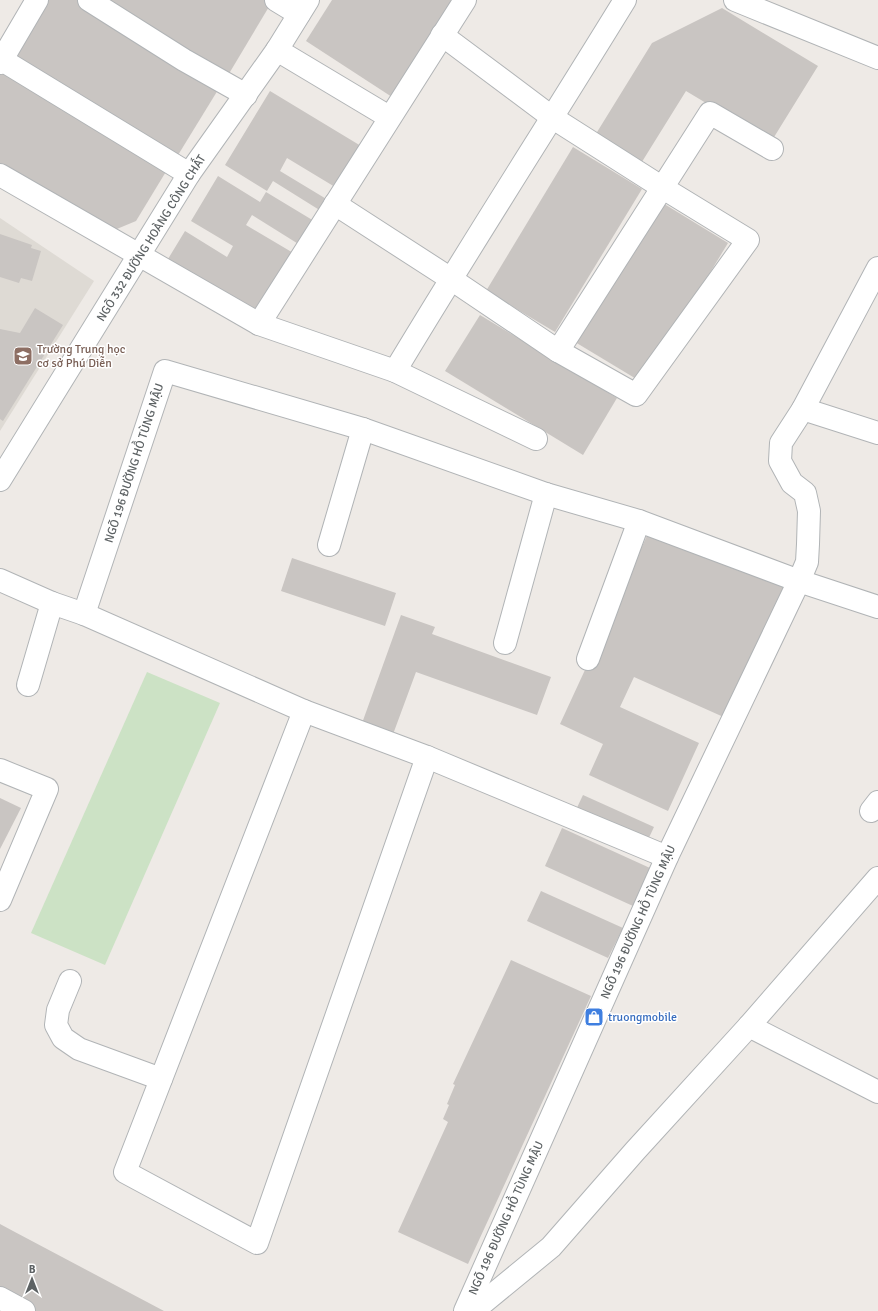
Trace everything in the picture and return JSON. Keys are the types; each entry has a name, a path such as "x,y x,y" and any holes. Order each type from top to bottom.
{"street":[{"path":"36,0 1,61 189,174"},
{"path":"89,0 184,60 246,95"},
{"path":"276,0 304,7"},
{"path":"259,324 389,117 465,0"},
{"path":"395,371 625,0"},
{"path":"735,0 772,7 878,58"},
{"name":"NGÕ 332 ĐƯỜNG HOÀNG CÔNG CHẤT","path":"0,480 189,174 277,50 304,7"},
{"path":"335,204 451,279 558,351 636,395 748,240 553,118 442,35"},
{"path":"277,50 389,117"},
{"path":"558,351 710,113 772,149"},
{"path":"0,175 259,324 395,371 536,439"},
{"path":"805,562 809,511 805,493 792,483 780,461 781,443 803,408 878,268"},
{"name":"NGÕ 196 ĐƯỜNG HỒ TÙNG MẬU","path":"84,614 165,371 363,429"},
{"path":"803,408 878,433"},
{"path":"329,545 363,429 546,494 639,522 805,562 878,607"},
{"path":"505,643 546,494"},
{"path":"588,659 639,522"},
{"name":"NGÕ 196 ĐƯỜNG HỒ TÙNG MẬU","path":"465,1311 667,857 805,562"},
{"path":"0,580 52,603 84,614 304,711 427,757 667,857"},
{"path":"28,685 52,603"},
{"path":"304,711 125,1172 257,1242 427,757"},
{"path":"0,770 47,789 0,900"},
{"path":"473,1311 551,1247 635,1151 749,1026 878,878"},
{"path":"70,981 58,1010 56,1025 63,1038 80,1049 161,1078"},
{"path":"749,1026 878,1092"},
{"path":"0,1298 24,1311"}],"shaded area":[{"name":"Trường Trung học cơ sở Phú Diễn","path":"0,218 94,281 0,431"}],"green space":[{"path":"147,672 220,703 105,965 31,933"}],"building":[{"path":"42,0 81,0 221,85 175,160 6,58"},
{"path":"100,0 273,0 227,77"},
{"path":"332,0 455,0 392,97 306,41"},
{"path":"722,8 818,66 771,142 686,91 640,165 594,137 652,43"},
{"path":"0,68 170,165 136,221 112,231 0,164"},
{"path":"270,91 361,146 335,187 287,158 280,171 328,200 321,211 273,181 267,191 225,165"},
{"path":"573,147 642,189 555,332 486,291"},
{"path":"218,176 260,202 266,192 314,221 300,245 252,215 246,225 295,254 257,315 168,259 185,231 227,257 233,246 191,221"},
{"path":"661,202 728,243 643,383 575,342"},
{"path":"0,234 32,245 31,248 41,251 32,281 21,278 19,283 0,277"},
{"path":"35,308 63,325 3,421 0,419 0,329 20,333"},
{"path":"480,315 617,398 583,455 445,371"},
{"path":"651,527 788,589 728,719 634,677 620,707 699,743 668,811 589,775 603,744 560,724"},
{"path":"292,558 396,593 385,626 281,591"},
{"path":"401,615 435,627 432,634 551,677 537,715 416,672 392,737 361,726"},
{"path":"583,795 654,827 645,846 574,814"},
{"path":"0,798 21,808 0,849"},
{"path":"562,828 650,868 633,906 545,866"},
{"path":"541,891 623,928 608,958 527,921"},
{"path":"511,960 591,996 468,1264 398,1232 448,1122 443,1119 449,1105 447,1104 455,1085 453,1084"},
{"path":"0,1224 164,1311 32,1311 0,1294"}],"place":[{"name":"Trường Trung học cơ sở Phú Diễn","path":"23,356"},
{"name":"truongmobile","path":"594,1017"}]}
